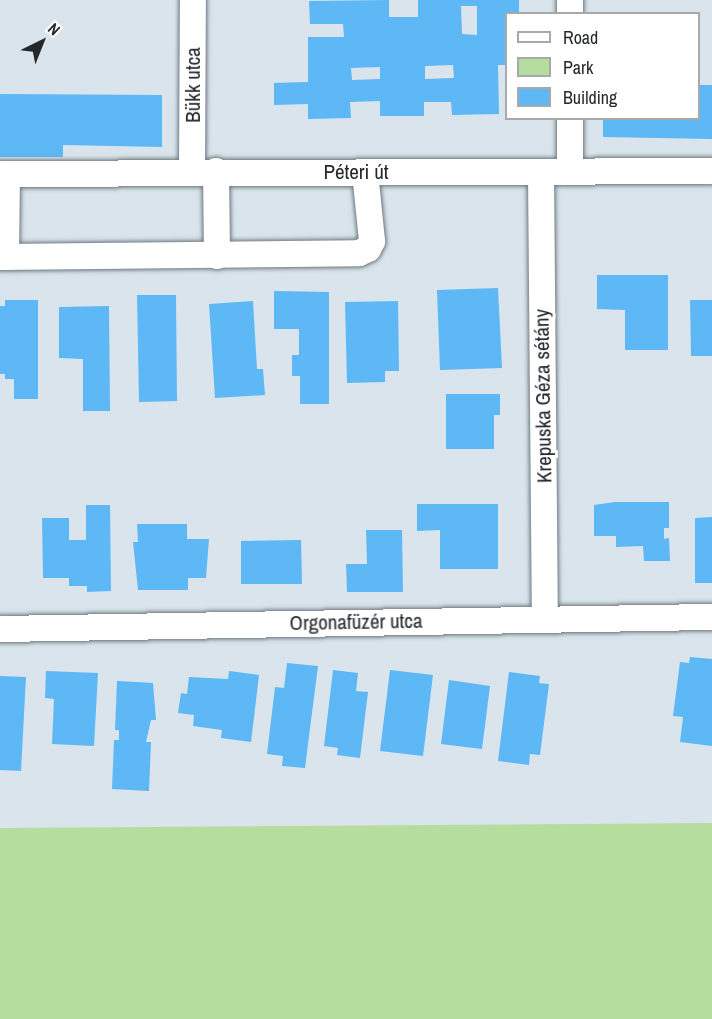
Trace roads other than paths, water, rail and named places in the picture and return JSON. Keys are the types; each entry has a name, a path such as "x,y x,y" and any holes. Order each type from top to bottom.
{"street":[{"name":"Bükk utca","path":"193,0 204,171 217,256"},
{"path":"570,120 570,172"},
{"name":"Péteri út","path":"3,174 204,171 541,173 712,171"},
{"path":"3,174 3,257 217,256 359,253 368,249 372,240 365,172"},
{"name":"Krepuska Géza sétány","path":"541,173 545,619"},
{"name":"Orgonafüzér utca","path":"0,629 712,617"}]}
